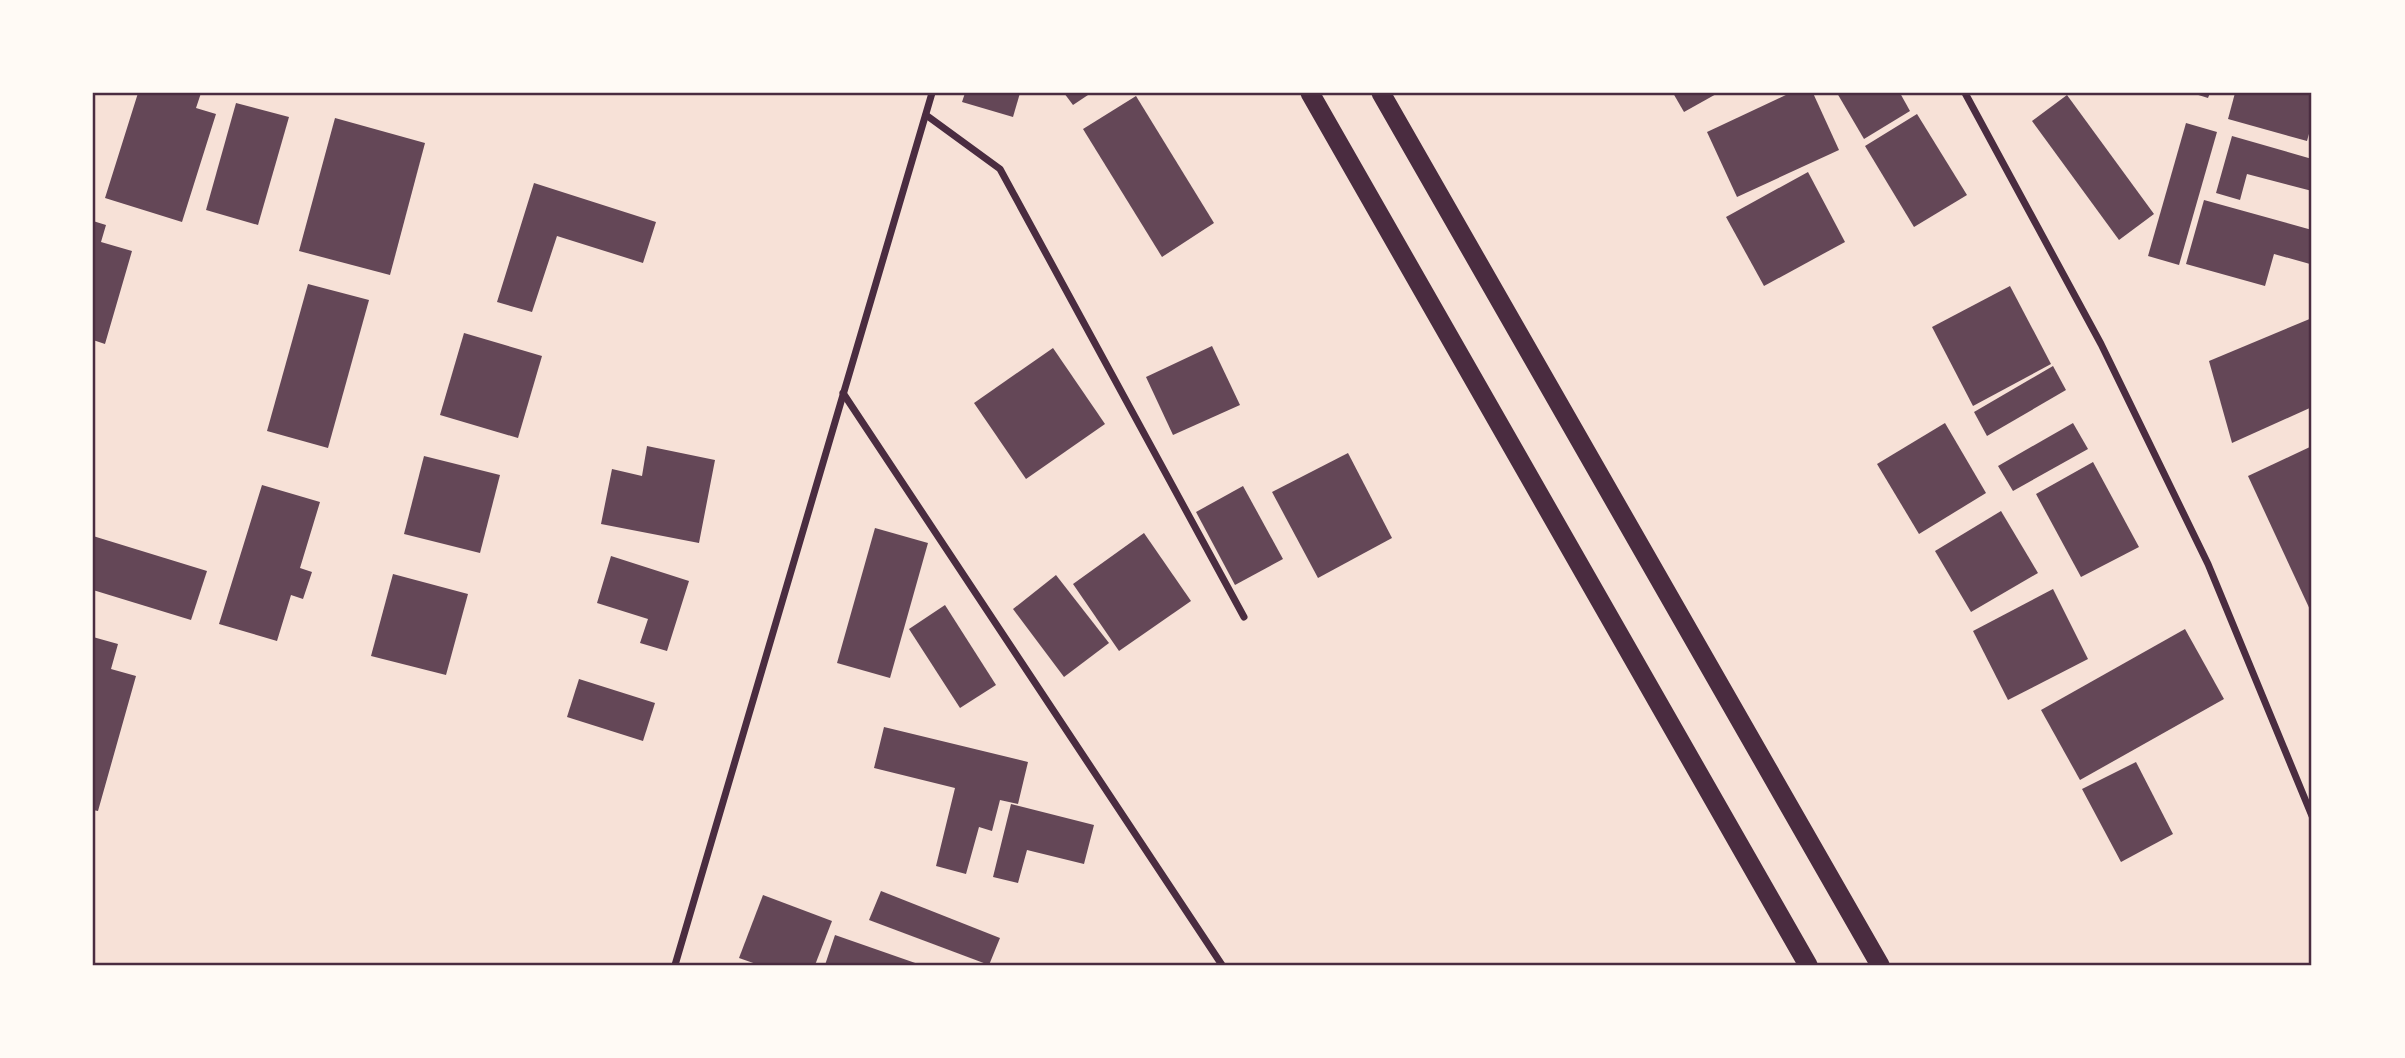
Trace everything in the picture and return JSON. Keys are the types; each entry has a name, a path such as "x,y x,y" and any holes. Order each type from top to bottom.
{"highway":[{"path":"1310,93 1808,965"},
{"path":"1381,93 1880,965"}],"street":[{"path":"675,965 932,93"},
{"path":"1965,93 2101,344 2208,564 2312,816"},
{"path":"926,115 1000,169 1244,617"},
{"path":"843,393 1222,965"}],"building":[{"path":"138,93 201,93 196,108 216,114 182,222 105,198"},
{"path":"965,93 1020,93 1013,117 962,102"},
{"path":"1064,93 1091,93 1073,105"},
{"path":"1673,93 1718,93 1684,112"},
{"path":"1790,93 1813,93 1839,150 1737,197 1707,132"},
{"path":"1837,93 1900,93 1910,111 1864,139"},
{"path":"2192,93 2210,93 2208,98"},
{"path":"2235,93 2312,93 2312,123 2307,141 2228,119"},
{"path":"2067,95 2154,214 2119,240 2032,121"},
{"path":"1136,96 1214,223 1162,257 1083,129"},
{"path":"236,103 289,117 258,225 206,210"},
{"path":"1917,114 1967,195 1914,227 1865,146"},
{"path":"335,118 425,143 390,275 299,251"},
{"path":"2186,123 2217,132 2179,265 2148,256"},
{"path":"2232,136 2312,159 2312,191 2247,174 2240,200 2216,193"},
{"path":"1808,172 1845,242 1764,286 1726,217"},
{"path":"534,183 656,222 643,263 557,236 532,312 497,302"},
{"path":"2204,200 2312,230 2310,264 2274,254 2265,286 2186,264"},
{"path":"93,221 106,225 101,242 132,251 105,344 93,340"},
{"path":"308,284 369,300 328,448 267,431"},
{"path":"2010,286 2051,364 1973,406 1932,327"},
{"path":"2312,318 2312,407 2232,443 2209,361"},
{"path":"464,333 542,356 518,438 440,415"},
{"path":"1212,346 1240,405 1173,435 1146,377"},
{"path":"1053,348 1105,424 1026,479 974,403"},
{"path":"2053,366 2066,390 1987,436 1974,412"},
{"path":"1945,423 1986,493 1919,534 1877,464"},
{"path":"2073,423 2088,449 2013,491 1998,466"},
{"path":"647,446 715,460 699,543 601,524 612,469 642,476"},
{"path":"2312,446 2312,614 2248,476"},
{"path":"1348,453 1392,538 1318,578 1272,492"},
{"path":"424,456 500,475 480,553 404,534"},
{"path":"2093,462 2139,547 2081,577 2036,494"},
{"path":"262,485 320,502 300,568 312,572 303,599 291,595 277,641 219,624"},
{"path":"1243,486 1283,559 1235,585 1196,512"},
{"path":"2001,511 2038,573 1971,612 1935,551"},
{"path":"875,528 928,543 890,678 837,663"},
{"path":"1144,533 1191,601 1119,651 1073,584"},
{"path":"93,536 207,571 191,620 93,590"},
{"path":"611,556 689,581 667,651 640,643 648,619 597,603"},
{"path":"393,574 468,594 446,675 371,656"},
{"path":"1056,575 1109,643 1064,677 1013,609"},
{"path":"2053,589 2088,659 2008,700 1973,631"},
{"path":"945,605 996,685 960,708 909,629"},
{"path":"2185,629 2224,699 2080,780 2041,710"},
{"path":"93,637 118,644 111,669 136,676 98,811 93,810"},
{"path":"579,679 655,703 643,741 567,717"},
{"path":"884,727 1028,762 1018,804 1000,800 992,831 979,827 966,874 936,866 955,788 874,768"},
{"path":"2136,762 2173,834 2121,862 2082,789"},
{"path":"1011,804 1094,825 1084,864 1027,850 1018,883 993,877"},
{"path":"881,891 1000,938 989,965 869,920"},
{"path":"763,895 832,921 815,965 759,965 739,958"},
{"path":"835,935 921,965 825,965"}]}
